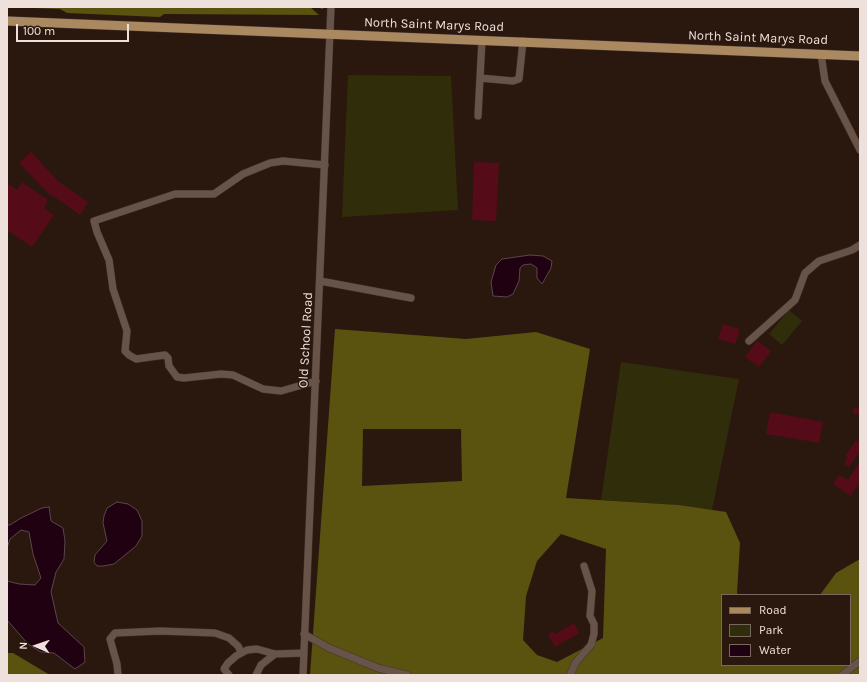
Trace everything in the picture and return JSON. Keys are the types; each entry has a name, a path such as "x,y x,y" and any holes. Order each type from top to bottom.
{"main road":[{"name":"North Saint Marys Road","path":"7,21 860,56"}],"street":[{"name":"Old School Road","path":"302,675 316,381 331,7"},
{"path":"478,116 482,40"},
{"path":"480,78 513,81 519,79 523,41"},
{"path":"820,54 825,80 859,147"},
{"path":"316,381 281,390 263,389 233,375 221,374 184,378 177,377 169,366 166,354 136,359 129,356 125,351 127,331 113,289 109,260 94,221 175,194 214,194 243,174 270,163 283,161 325,166"},
{"path":"749,341 795,300 805,273 819,261 860,246"},
{"path":"320,281 411,298"},
{"path":"570,675 576,662 591,644 594,634 594,624 590,616 592,591 584,566"},
{"path":"118,675 117,664 110,639 115,633 160,631 215,633 229,638 238,646 241,652"},
{"path":"304,634 329,648 378,668 407,675"},
{"path":"229,675 224,669 228,663 241,652 257,649 275,654 304,653"},
{"path":"256,675 261,665 275,654"},
{"path":"842,675 860,661"}],"green space":[{"path":"348,75 451,76 458,210 342,217"},
{"path":"789,310 802,321 782,345 769,334"},
{"path":"621,362 739,379 712,510 679,505 601,500"}],"shaded area":[{"path":"7,7 310,7 319,15 164,14 160,17 67,13 60,9"},
{"path":"335,329 466,339 536,332 590,349 566,498 679,505 726,512 740,543 738,594 721,594 721,666 851,666 851,594 821,594 836,573 860,559 860,675 310,675","holes":["363,429 461,429 462,481 362,486","561,534 606,549 603,638 557,662 537,655 523,640 526,596 537,561"]},
{"path":"7,653 13,653 50,675 7,675"}],"water":[{"path":"530,255 543,256 552,261 551,268 542,284 537,278 537,268 531,264 523,265 520,268 519,281 513,294 507,297 493,296 491,282 496,265 502,259"},
{"path":"117,502 128,504 137,510 142,521 142,536 136,546 114,564 97,566 94,562 95,555 107,541 103,523 104,516 107,508"},
{"path":"49,507 51,521 63,528 65,541 64,559 56,572 51,592 58,623 84,647 85,662 75,669 54,653 41,652 28,644 7,620 7,581 19,584 35,585 41,578 33,554 29,532 21,530 10,539 7,548 7,525 10,525 42,508"}],"building":[{"path":"31,152 58,181 88,202 80,215 52,195 51,196 19,163"},
{"path":"474,162 499,163 496,221 472,220"},
{"path":"22,182 48,200 44,208 54,215 32,247 7,230 7,183 17,190"},
{"path":"723,324 740,329 735,344 718,339"},
{"path":"757,341 771,351 759,367 745,357"},
{"path":"859,407 860,413 854,415 853,409"},
{"path":"770,412 823,422 819,443 766,434"},
{"path":"856,440 860,443 860,451 849,467 844,464 848,457 845,456"},
{"path":"860,461 860,482 851,496 833,484 839,475 848,480"},
{"path":"574,623 579,633 555,647 548,635 553,631 555,634"}]}
